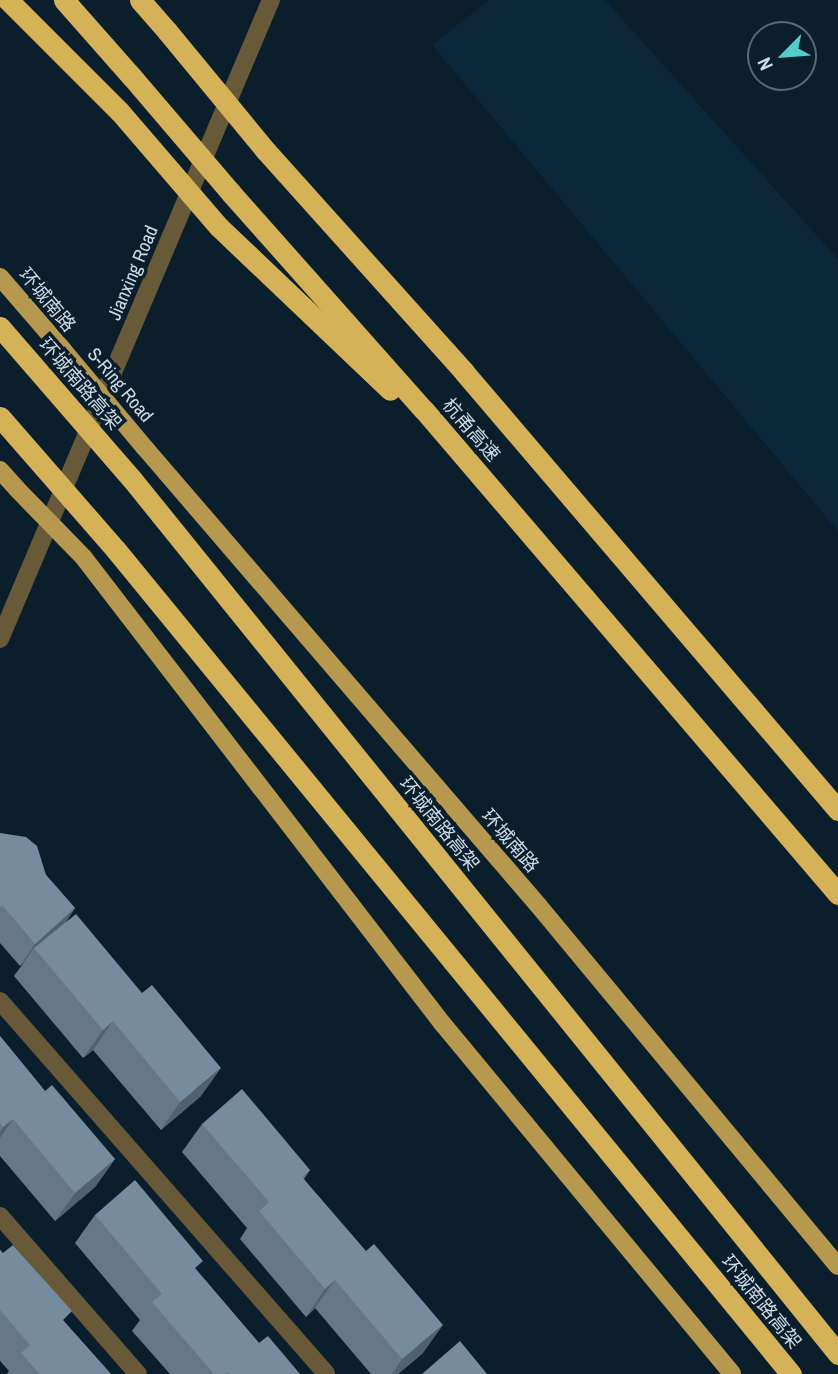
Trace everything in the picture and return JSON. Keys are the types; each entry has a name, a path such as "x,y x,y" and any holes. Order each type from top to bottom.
{"highway":[{"path":"8,0 120,112 219,227 481,477"},
{"name":"杭甬高速","path":"64,0 481,477 838,894"},
{"name":"杭甬高速","path":"140,0 266,151 464,372 838,810"},
{"name":"环城南路高架","path":"0,327 131,478 838,1354"},
{"name":"环城南路高架","path":"0,417 116,550 791,1374"}],"main road":[{"name":"环城南路","path":"0,277 63,351"},
{"name":"S-Ring Road","path":"63,351 145,447"},
{"name":"环城南路","path":"145,447 538,905 838,1266"},
{"path":"0,470 84,558 442,1023 732,1374"}],"street":[{"name":"Jianxing Road","path":"2,629 271,0"},
{"path":"0,1001 326,1374"},
{"path":"0,1216 138,1374"}],"shaded area":[{"path":"489,0 605,0 838,259 838,531 432,45"}],"building":[{"path":"0,833 26,837 37,846 46,875 75,908 35,944 2,905 0,908"},
{"path":"76,914 142,993 152,985 221,1068 180,1102 113,1021 103,1030 34,948"},
{"path":"0,1036 45,1091 52,1085 115,1159 75,1193 13,1119 3,1127 0,1123"},
{"path":"242,1089 310,1170 302,1177 366,1251 374,1244 443,1325 402,1359 335,1280 325,1289 259,1211 269,1202 202,1124"},
{"path":"135,1180 203,1261 195,1268 259,1343 268,1336 300,1374 214,1374 152,1302 162,1294 95,1215"},
{"path":"13,1245 72,1311 63,1320 111,1374 40,1374 21,1353 30,1345 0,1310 0,1250 3,1253"},
{"path":"460,1341 487,1374 422,1374"}]}
